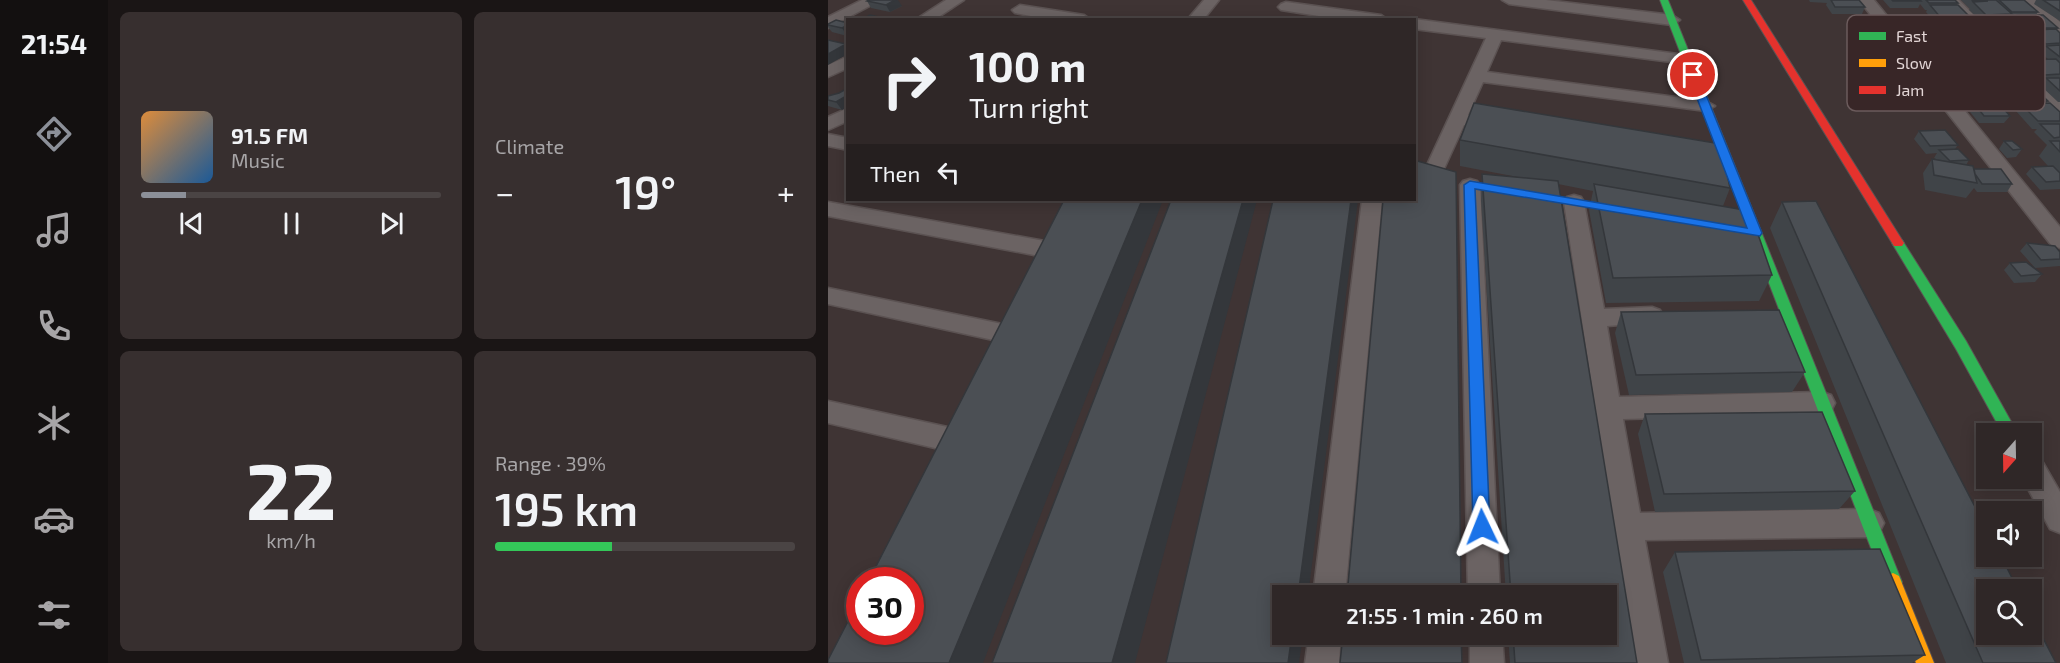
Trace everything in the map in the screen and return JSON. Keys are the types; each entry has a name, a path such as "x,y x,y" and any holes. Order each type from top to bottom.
{"street":[{"path":"828,23 874,0"},
{"path":"926,18 957,0"},
{"path":"1007,18 1037,0"},
{"path":"1196,18 1212,0"},
{"path":"1364,17 1374,0"},
{"path":"1509,0 1672,20"},
{"path":"1664,0 1755,233 1775,312 1822,403 1925,663"},
{"path":"1747,0 1961,345 2005,423"},
{"path":"1866,0 1878,15"},
{"path":"1951,0 1966,15"},
{"path":"2027,0 2044,15"},
{"path":"1285,9 1370,18"},
{"path":"1020,10 1071,18"},
{"path":"2045,16 2060,30"},
{"path":"1416,24 1687,59"},
{"path":"1484,585 1481,187 1423,177 1458,119 1496,34"},
{"path":"828,72 846,62"},
{"path":"1477,76 1706,106"},
{"path":"2045,97 2060,112"},
{"path":"1956,111 2060,240"},
{"path":"828,125 846,114"},
{"path":"1458,119 1516,128"},
{"path":"828,140 846,144"},
{"path":"1704,159 1728,162"},
{"path":"1330,585 1372,201"},
{"path":"1574,202 1651,663"},
{"path":"828,209 1050,250"},
{"path":"1733,229 1755,233"},
{"path":"828,296 1007,334"},
{"path":"1593,318 1673,315"},
{"path":"1608,408 1822,403"},
{"path":"831,418 953,439"},
{"path":"2042,487 2060,519"},
{"path":"1628,527 1869,523"},
{"path":"1322,663 1324,645"},
{"path":"1486,645 1487,663"}],"building":[{"path":"895,0 886,5 867,1"},
{"path":"1831,0 1859,0 1865,7 1835,7"},
{"path":"1920,0 1921,1 1893,1"},
{"path":"1926,0 1955,0 1958,3 1929,3"},
{"path":"1972,0 1996,0 2012,14 1986,15 1973,2 1988,1"},
{"path":"1999,0 2024,0 2038,12 2012,12"},
{"path":"2043,0 2060,0 2060,11"},
{"path":"1930,5 1958,5 1968,15 1938,15"},
{"path":"870,15 883,18 865,18"},
{"path":"2045,17 2058,28 2045,28"},
{"path":"836,20 846,22 846,26 842,28 828,24"},
{"path":"2045,29 2056,29 2060,33 2060,43 2045,43"},
{"path":"828,40 846,44 828,54"},
{"path":"2060,45 2060,57 2046,46"},
{"path":"2045,59 2056,59 2060,63 2060,74 2045,75"},
{"path":"2046,78 2060,78 2060,91"},
{"path":"846,89 846,96 836,102 828,100 828,96"},
{"path":"1474,103 1721,144 1730,188 1460,140"},
{"path":"2045,103 2050,103 2060,112 2060,121 2038,121 2028,111 2045,111"},
{"path":"1980,111 2006,111 2010,116 1984,116"},
{"path":"2040,124 2060,124 2060,137 2054,138"},
{"path":"1945,130 1958,145 1930,146 1919,131"},
{"path":"2004,141 2012,141 2022,149 2013,150"},
{"path":"2050,141 2060,141 2060,152"},
{"path":"1958,149 1969,160 1950,161 1939,150"},
{"path":"1932,159 1973,166 1977,183 1934,175"},
{"path":"1416,161 1456,172 1461,585 1348,585 1383,201 1416,201"},
{"path":"2053,166 2060,173 2060,181 2046,182 2032,167"},
{"path":"1974,169 2001,169 2012,184 1982,184"},
{"path":"1482,174 1558,181 1637,663 1515,663 1514,645 1617,645 1617,585 1510,585"},
{"path":"1594,184 1750,211 1772,275 1613,278"},
{"path":"1063,201 1142,201 949,663 828,663 846,625 846,645 924,645 924,567 876,567"},
{"path":"1171,201 1243,201 1112,663 992,663"},
{"path":"1273,201 1351,201 1299,585 1272,585 1272,645 1290,645 1288,663 1166,663"},
{"path":"1816,201 1976,509 1976,567 2006,567 2012,579 1976,579 1976,645 2042,645 2042,636 2056,663 1983,663 1782,202"},
{"path":"2027,243 2055,246 2060,252 2060,259 2041,260"},
{"path":"2026,262 2042,274 2021,276 2010,263"},
{"path":"1779,310 1805,372 1636,375 1621,312"},
{"path":"1822,412 1855,491 1664,494 1645,414"},
{"path":"1880,549 1925,655 1701,660 1675,552"},
{"path":"1342,645 1461,645 1462,663 1340,663"}],"traffic: fast":[{"path":"1664,0 1893,582"},
{"path":"1898,243 1961,345 2005,423"}],"traffic: slow":[{"path":"1893,582 1925,663"}],"traffic: jam":[{"path":"1747,0 1898,243"}],"route":[{"path":"1482,527 1470,185 1755,233 1693,75"}]}
